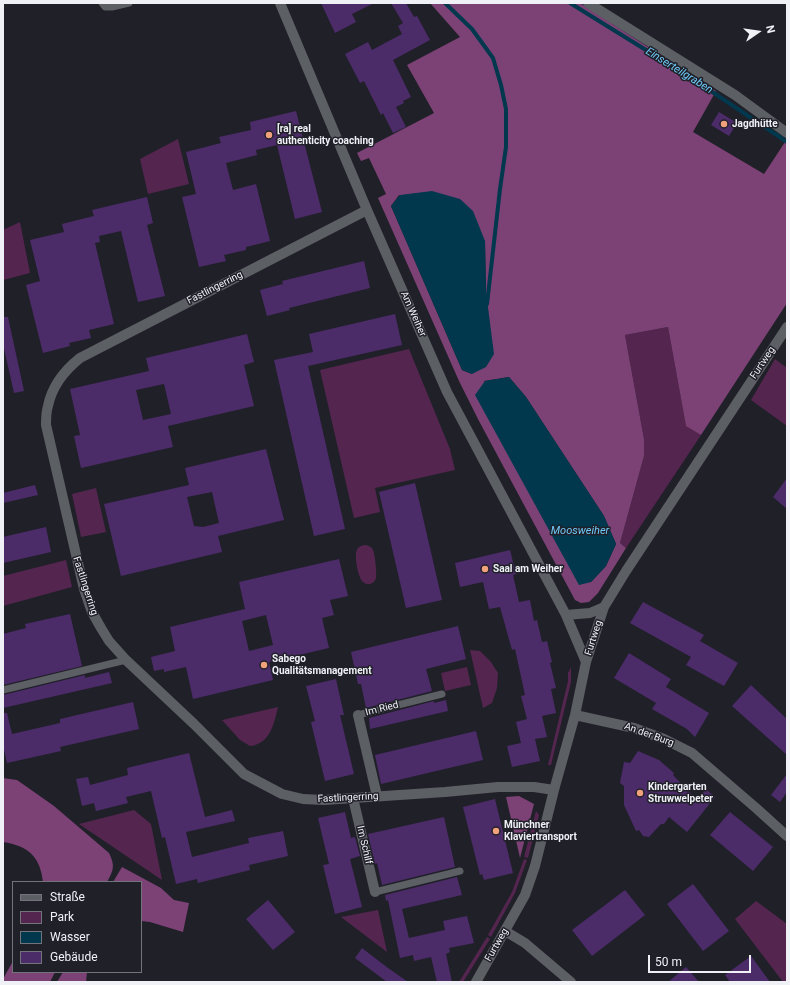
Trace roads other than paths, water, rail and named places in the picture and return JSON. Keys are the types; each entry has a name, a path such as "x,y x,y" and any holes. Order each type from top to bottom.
{"street":[{"name":"Am Weiher","path":"280,3 367,210 447,392 566,615 586,662"},
{"path":"588,3 735,95 787,133"},
{"name":"Fastlingerring","path":"367,210 80,358 68,368 55,387 48,406 46,425 84,589 92,612 98,623 109,641 126,660 194,724 244,774 282,794 303,799 324,800 498,787 534,786 554,790"},
{"name":"Furtweg","path":"476,982 525,895 535,866 575,715 586,662 604,607 626,571 787,328"},
{"path":"566,615 590,613 604,607"},
{"name":"Im Ried","path":"358,715 377,796"},
{"name":"An der Burg","path":"575,715 634,728 664,739 692,753 787,836"},
{"name":"Im Schilf","path":"354,798 375,892"},
{"path":"505,931 525,943 571,982"}],"lane":[{"path":"102,3 105,7 112,7 129,3"},
{"path":"3,690 126,660"},
{"name":"Im Ried","path":"358,715 442,694"},
{"path":"375,892 460,871"}],"water":[{"path":"432,191 460,199 473,211 485,241 486,292 494,354 486,367 472,374 462,370 391,206 400,195"},
{"name":"Moosweiher","path":"509,377 526,397 604,516 616,544 606,566 591,582 579,585 475,395 485,381"}],"waterway":[{"path":"445,3 472,29 493,58 506,109 506,147 487,304"},
{"name":"Einserteilgraben","path":"570,3 696,81 787,142"}],"place":[{"name":"Jagdhütte","path":"724,124"},
{"name":"[ra] real authenticity coaching","path":"269,135"},
{"name":"Saal am Weiher","path":"485,569"},
{"name":"Sabego Qualitätsmanagement","path":"264,665"},
{"name":"Kindergarten Struwwelpeter","path":"640,793"},
{"name":"Münchner Klaviertransport","path":"496,831"}]}
